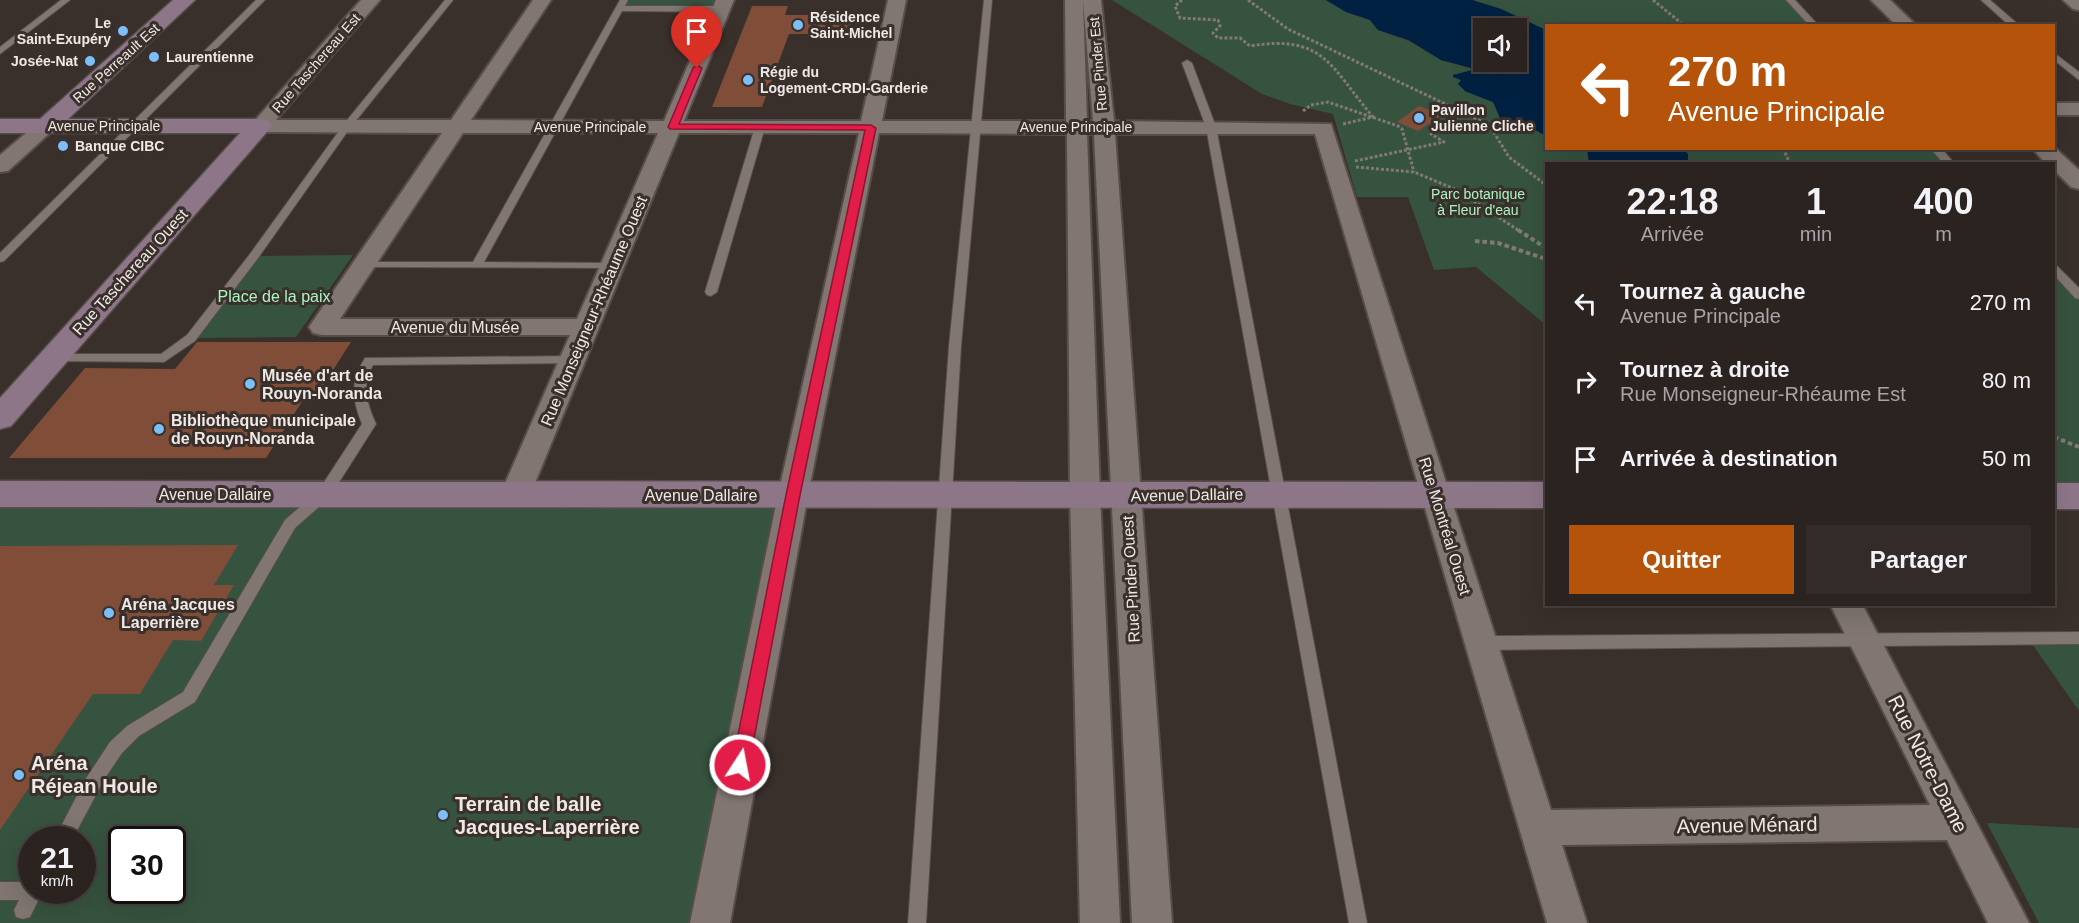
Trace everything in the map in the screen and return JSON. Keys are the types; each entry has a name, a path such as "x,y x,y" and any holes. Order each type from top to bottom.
{"street":[{"name":"Rue Perreault Est","path":"46,126 185,0"},
{"name":"Rue Taschereau Est","path":"260,126 371,0"},
{"path":"364,265 542,0"},
{"path":"710,923 793,495 897,0"},
{"name":"Rue Pinder Est","path":"1074,0 1090,128"},
{"name":"Rue Pinder Est","path":"1090,128 1092,0"},
{"path":"1880,0 1906,24"},
{"path":"2072,0 2079,5"},
{"name":"Rue Monseigneur-Rhéaume Ouest","path":"516,495 723,4"},
{"path":"2055,109 2079,109"},
{"name":"Avenue Principale","path":"0,126 1324,128"},
{"path":"0,166 46,126"},
{"name":"Rue Taschereau Ouest","path":"0,418 260,126"},
{"path":"1090,128 1085,495 1100,923"},
{"name":"Rue Pinder Ouest","path":"1090,128 1126,495 1152,923"},
{"name":"Rue Montréal Ouest","path":"1324,128 1567,923"},
{"path":"2044,150 2079,182"},
{"name":"Avenue du Musée","path":"364,265 322,327 588,327"},
{"name":"Avenue Dallaire","path":"0,494 1545,495"},
{"path":"2055,496 2079,496"},
{"name":"Rue Notre-Dame","path":"1847,606 2009,923"},
{"name":"Avenue Ménard","path":"1538,828 1957,822"}],"lane":[{"path":"0,51 66,0"},
{"path":"0,259 261,0"},
{"path":"53,358 164,358 191,338 254,256 347,126 449,0"},
{"path":"917,923 944,495 973,127 987,0"},
{"path":"1790,0 1813,24"},
{"path":"1984,0 2014,24"},
{"path":"477,265 621,4 723,4"},
{"path":"2055,57 2079,77"},
{"path":"1187,63 1210,128 1358,923"},
{"path":"711,292 760,127"},
{"path":"1937,150 1948,162"},
{"path":"364,265 614,266"},
{"path":"2055,269 2079,295"},
{"path":"71,826 109,757 127,736 172,710 189,697 290,524 324,494 369,424 358,399 361,374 369,361 574,360"},
{"path":"1481,643 2079,638"},
{"path":"0,891 18,891"},
{"path":"23,910 26,904"}],"path":[{"path":"1182,0 1175,6 1180,18 1218,20 1220,26 1213,33 1218,38 1240,38 1250,46 1278,41 1311,47 1353,90 1373,117"},
{"path":"1248,0 1288,29 1466,114 1493,131 1509,157 1545,184"},
{"path":"1653,0 1677,16 1683,24"},
{"path":"1291,128 1306,108 1316,104 1342,103 1373,117"},
{"path":"1335,166 1444,142 1431,134 1441,124 1466,114"},
{"path":"1324,128 1373,117 1383,117 1402,129 1414,172"},
{"path":"1335,166 1414,172 1457,190 1545,246"},
{"path":"1475,241 1498,243 1545,259"},
{"path":"2055,437 2079,447"}],"green space":[{"path":"624,0 725,0 721,9 619,8"},
{"name":"Parc botanique à Fleur d'eau","path":"1112,0 1326,0 1346,12 1370,20 1378,30 1409,41 1441,60 1473,69 1473,71 1453,75 1461,80 1465,91 1493,102 1514,127 1513,123 1518,120 1545,135 1545,150 1587,150 1589,162 1545,162 1545,324 1476,267 1434,270 1408,197 1357,197 1333,114 1290,104 1262,94"},
{"path":"1472,0 1790,0 1814,24 1545,24 1545,30 1527,21 1527,18 1520,18"},
{"path":"1684,150 1936,150 1949,162 1688,162 1688,154"},
{"name":"Place de la paix","path":"353,255 296,337 191,338 254,256"},
{"path":"2055,270 2079,295 2079,496 2055,496"},
{"path":"0,502 781,502 696,923 0,923"},
{"path":"2028,638 2079,638 2079,711"},
{"path":"1987,823 2079,828 2079,923 2039,923"}],"water":[{"path":"1326,0 1472,0 1520,18 1473,18 1473,68 1441,60 1409,40 1378,30 1370,20 1346,12"},
{"path":"1527,21 1545,30 1545,135 1518,120 1513,123 1515,128 1503,125 1493,102 1465,91 1458,84 1461,80 1453,75 1473,70 1473,72 1527,72"},
{"path":"1587,150 1684,150 1688,154 1688,162 1589,162"}],"building":[{"path":"752,6 788,6 785,15 854,15 849,34 789,34 762,107 712,107"},
{"name":"Pavillon Julienne Cliche","path":"1419,106 1442,115 1418,131 1397,122"},
{"name":"Bibliothèque municipale de Rouyn-Noranda","path":"197,342 351,342 314,400 303,400 266,458 9,458 85,368 175,369"},
{"name":"Aréna Jacques Laperrière","path":"238,545 214,585 234,585 201,641 173,640 140,694 93,694 0,830 0,546"}],"place":[{"name":"Résidence Saint-Michel","path":"798,25"},
{"name":"Le Saint-Exupéry","path":"123,31"},
{"name":"Laurentienne","path":"154,57"},
{"name":"Josée-Nat","path":"90,61"},
{"name":"Régie du Logement-CRDI-Garderie","path":"748,80"},
{"name":"Pavillon Julienne Cliche","path":"1419,118"},
{"name":"Banque CIBC","path":"63,146"},
{"name":"Musée d'art de Rouyn-Noranda","path":"250,384"},
{"name":"Bibliothèque municipale de Rouyn-Noranda","path":"159,429"},
{"name":"Aréna Jacques Laperrière","path":"109,613"},
{"name":"Aréna Réjean Houle","path":"19,775"},
{"name":"Terrain de balle Jacques-Laperrière","path":"443,815"}],"route":[{"path":"697,68 673,127 871,128 793,495 740,765"}]}
